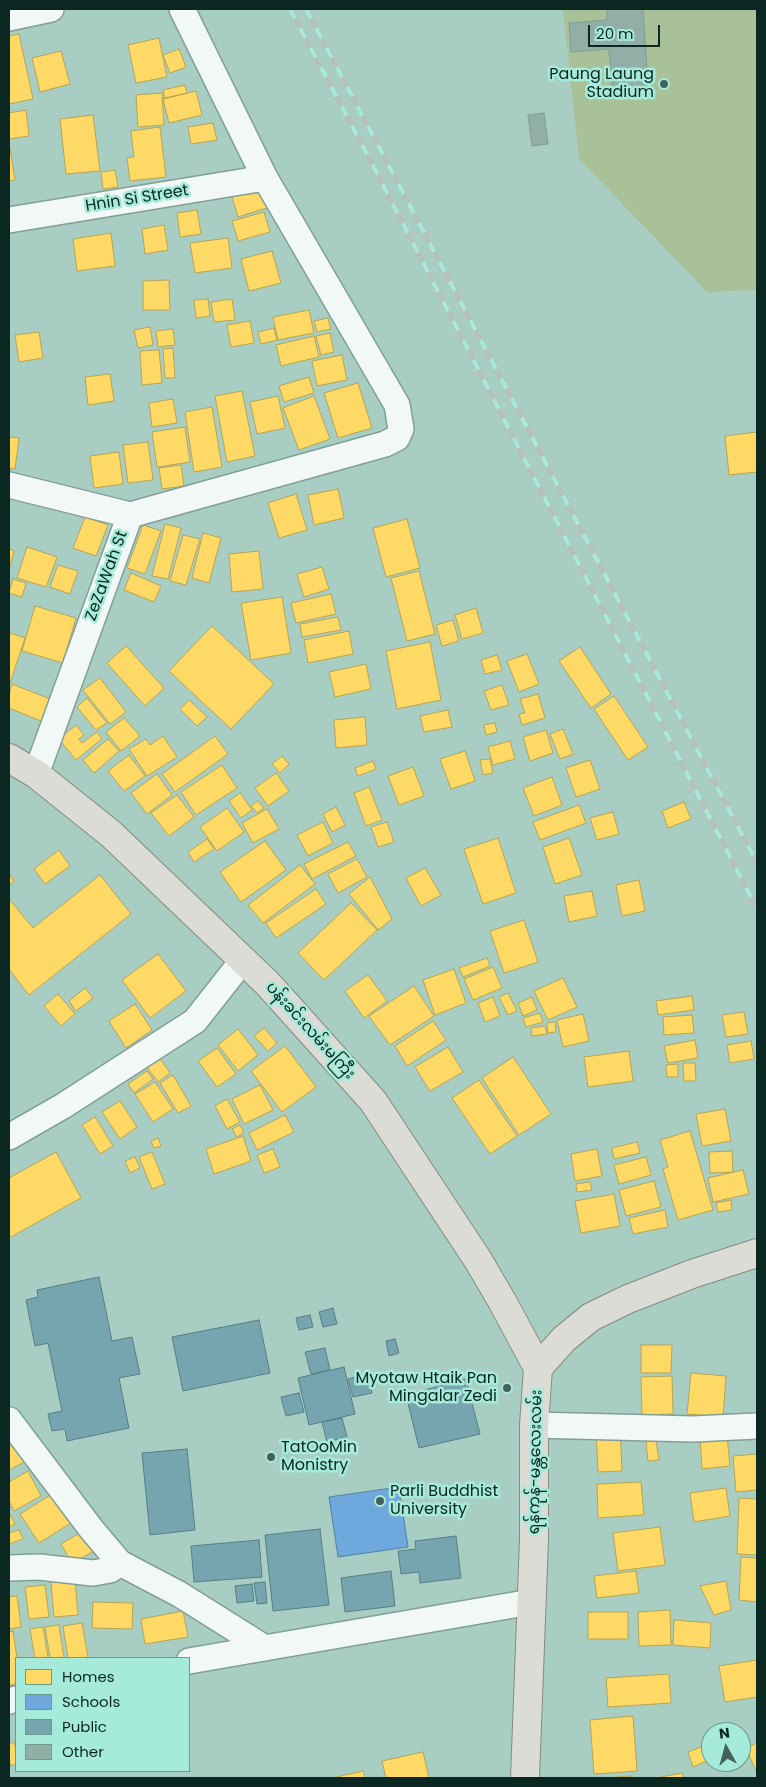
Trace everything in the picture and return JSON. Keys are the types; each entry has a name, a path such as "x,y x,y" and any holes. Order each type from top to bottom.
{"main road":[{"name":"ပန်းခင်းလမ်းမကြီး","path":"9,758 36,774 111,834 268,984 373,1101 478,1260 538,1368"},
{"name":"ရန်ကုန်-မန္တလေးလမ်း","path":"525,1778 534,1539 534,1425 538,1368 564,1339 591,1317 628,1299 692,1274 757,1253"}],"street":[{"path":"9,18 51,9"},
{"path":"182,9 264,178"},
{"name":"Hnin Si Street","path":"9,220 264,178"},
{"name":"ZeZaWah St","path":"36,774 130,515 385,444 397,438 401,428 397,405 264,178"},
{"path":"9,485 130,515"},
{"path":"9,1137 63,1106 195,1021 242,960"},
{"path":"9,1420 92,1530 120,1563 179,1594 265,1648"},
{"path":"534,1425 693,1429 757,1426"},
{"path":"9,1568 39,1568 93,1573 110,1570 120,1563"},
{"path":"190,1661 531,1602"}],"green space":[{"name":"Paung Laung Stadium","path":"563,9 757,9 757,290 707,292 579,159"}],"building: Homes":[{"path":"19,34 33,99 9,104 9,36"},
{"path":"159,38 167,77 136,83 128,45"},
{"path":"179,49 186,67 170,73 163,55"},
{"path":"61,51 70,84 40,92 32,58"},
{"path":"185,85 187,93 165,98 163,90"},
{"path":"196,91 202,115 169,123 163,99"},
{"path":"162,93 164,125 138,127 136,95"},
{"path":"26,110 29,136 9,139 9,113"},
{"path":"93,115 100,171 66,174 60,119"},
{"path":"213,123 217,140 191,144 188,127"},
{"path":"160,127 166,177 130,181 127,158 134,157 131,131"},
{"path":"9,142 15,180 9,181"},
{"path":"115,170 118,187 103,189 101,172"},
{"path":"264,188 270,207 238,217 232,197"},
{"path":"197,210 201,234 180,237 177,213"},
{"path":"264,212 270,232 238,241 232,221"},
{"path":"164,225 168,250 145,254 142,229"},
{"path":"111,233 115,266 77,271 73,239"},
{"path":"228,238 232,268 195,273 190,243"},
{"path":"272,251 281,283 249,291 241,259"},
{"path":"169,280 170,310 143,310 143,281"},
{"path":"208,299 210,316 196,318 194,300"},
{"path":"232,299 235,320 214,322 211,302"},
{"path":"309,310 314,333 278,340 273,317"},
{"path":"328,318 331,329 317,332 314,321"},
{"path":"250,321 254,343 231,347 227,325"},
{"path":"150,327 153,345 138,348 134,330"},
{"path":"274,328 277,340 261,344 258,332"},
{"path":"173,329 175,345 158,347 156,331"},
{"path":"39,332 43,358 19,362 15,335"},
{"path":"330,333 334,352 321,355 316,336"},
{"path":"314,336 319,357 281,366 276,345"},
{"path":"173,348 175,378 165,378 163,349"},
{"path":"159,350 162,383 142,385 140,351"},
{"path":"342,355 347,380 317,386 312,361"},
{"path":"110,374 114,401 88,405 85,377"},
{"path":"309,377 314,393 284,402 279,386"},
{"path":"358,383 372,428 338,438 324,393"},
{"path":"242,391 255,456 227,462 215,396"},
{"path":"278,396 285,428 257,434 250,402"},
{"path":"314,396 330,439 299,450 283,408"},
{"path":"173,399 177,423 152,427 149,403"},
{"path":"212,407 222,467 194,472 185,412"},
{"path":"185,427 190,462 157,467 152,432"},
{"path":"757,432 757,472 729,475 725,436"},
{"path":"9,437 19,438 15,469 9,468"},
{"path":"148,442 153,480 128,483 123,445"},
{"path":"119,452 123,484 94,488 90,456"},
{"path":"181,465 184,486 162,489 159,468"},
{"path":"338,489 344,518 314,525 308,495"},
{"path":"296,494 307,530 279,538 268,503"},
{"path":"85,517 108,525 96,556 73,548"},
{"path":"407,519 420,568 386,577 373,528"},
{"path":"165,524 181,528 168,579 152,576"},
{"path":"143,525 161,531 145,574 127,568"},
{"path":"203,533 221,538 209,583 192,578"},
{"path":"183,535 200,539 186,585 170,581"},
{"path":"27,547 57,557 46,587 17,578"},
{"path":"9,549 14,551 9,570"},
{"path":"259,551 263,589 232,592 229,554"},
{"path":"58,565 78,571 70,594 50,587"},
{"path":"322,567 329,589 304,597 297,574"},
{"path":"419,571 435,634 407,641 391,578"},
{"path":"131,573 161,586 154,602 124,590"},
{"path":"13,579 26,583 22,597 9,593"},
{"path":"331,594 336,614 296,623 291,603"},
{"path":"282,597 291,653 251,660 241,603"},
{"path":"35,606 76,618 63,663 22,651"},
{"path":"476,608 483,633 462,639 455,615"},
{"path":"338,617 341,630 302,637 300,624"},
{"path":"453,620 459,641 442,646 436,625"},
{"path":"212,626 274,684 231,729 169,671"},
{"path":"349,631 353,654 308,663 304,640"},
{"path":"10,633 25,638 9,686 9,636"},
{"path":"430,642 441,700 397,709 386,651"},
{"path":"126,646 164,688 145,706 107,663"},
{"path":"580,647 611,694 591,708 559,661"},
{"path":"527,654 539,684 519,692 507,661"},
{"path":"497,655 502,670 485,674 481,660"},
{"path":"366,664 371,689 335,697 329,672"},
{"path":"100,678 126,712 110,724 83,690"},
{"path":"12,684 50,699 41,721 9,708 9,694"},
{"path":"502,685 509,705 491,710 484,691"},
{"path":"538,694 545,718 522,725 519,714 525,713 520,699"},
{"path":"614,696 648,747 628,760 594,709"},
{"path":"87,698 107,723 96,730 77,707"},
{"path":"189,700 207,717 197,726 180,709"},
{"path":"448,710 452,727 424,732 420,716"},
{"path":"365,717 367,745 336,748 334,720"},
{"path":"124,718 140,736 121,751 106,732"},
{"path":"495,723 497,732 486,735 484,725"},
{"path":"76,725 84,735 79,739 82,743 97,732 102,739 76,760 59,739"},
{"path":"563,729 573,754 560,759 550,734"},
{"path":"546,730 553,753 530,761 523,737"},
{"path":"163,736 177,757 147,776 129,749 146,739 150,745"},
{"path":"215,736 228,754 175,792 162,774"},
{"path":"108,739 119,751 94,773 83,760"},
{"path":"510,741 515,759 493,765 488,747"},
{"path":"465,751 475,781 451,789 440,759"},
{"path":"129,755 145,776 124,791 108,771"},
{"path":"282,756 289,764 280,773 272,764"},
{"path":"490,759 493,773 483,775 480,760"},
{"path":"590,760 600,789 576,797 566,768"},
{"path":"373,761 376,769 358,776 355,768"},
{"path":"222,765 237,788 196,815 181,792"},
{"path":"413,767 424,796 399,805 388,776"},
{"path":"276,773 289,791 268,806 255,788"},
{"path":"157,774 172,795 147,814 131,793"},
{"path":"552,777 562,805 534,816 523,788"},
{"path":"369,787 382,820 366,826 354,793"},
{"path":"240,793 252,810 241,818 229,801"},
{"path":"177,795 194,817 169,836 151,813"},
{"path":"258,801 264,808 257,813 251,806"},
{"path":"684,802 691,819 668,828 662,811"},
{"path":"579,805 586,823 540,840 533,822"},
{"path":"336,807 345,825 332,832 323,814"},
{"path":"227,808 244,832 217,851 200,827"},
{"path":"267,809 279,829 253,843 242,823"},
{"path":"613,812 619,834 597,840 590,818"},
{"path":"323,822 333,843 308,856 297,835"},
{"path":"387,822 394,842 378,847 371,827"},
{"path":"498,838 516,893 483,904 464,849"},
{"path":"569,838 582,875 555,884 543,847"},
{"path":"207,839 214,849 194,862 188,852"},
{"path":"265,841 286,870 241,902 220,872"},
{"path":"348,842 356,856 312,879 304,864"},
{"path":"59,850 70,866 45,884 34,869"},
{"path":"357,859 367,877 338,893 328,874"},
{"path":"300,865 315,884 263,923 248,905"},
{"path":"425,868 441,895 421,906 406,878"},
{"path":"9,874 14,881 9,885"},
{"path":"100,875 131,914 29,995 9,969 9,899 33,928"},
{"path":"370,877 392,919 378,930 349,894"},
{"path":"639,880 645,911 622,916 616,885"},
{"path":"316,889 326,904 276,938 266,923"},
{"path":"592,891 597,916 569,922 564,896"},
{"path":"351,903 377,930 324,980 298,953"},
{"path":"524,920 538,962 504,973 490,931"},
{"path":"158,954 186,991 150,1018 122,980"},
{"path":"487,958 490,966 463,977 459,968"},
{"path":"493,967 502,988 473,1000 464,979"},
{"path":"454,969 466,1003 435,1015 423,980"},
{"path":"368,975 387,1001 364,1018 345,991"},
{"path":"563,978 577,1007 548,1020 534,991"},
{"path":"414,986 434,1016 390,1045 369,1016"},
{"path":"85,988 93,998 76,1011 69,1001"},
{"path":"508,993 517,1011 508,1015 499,997"},
{"path":"58,994 75,1014 61,1026 44,1006"},
{"path":"692,996 694,1010 658,1015 656,1001"},
{"path":"493,997 500,1016 485,1022 478,1003"},
{"path":"532,997 537,1010 523,1016 518,1003"},
{"path":"135,1004 152,1030 126,1048 109,1021"},
{"path":"744,1012 748,1034 726,1037 722,1015"},
{"path":"540,1013 543,1022 526,1027 523,1018"},
{"path":"583,1014 589,1041 563,1047 557,1020"},
{"path":"692,1015 694,1033 664,1035 663,1017"},
{"path":"433,1021 446,1040 407,1066 395,1046"},
{"path":"555,1022 556,1032 548,1033 547,1023"},
{"path":"545,1026 547,1034 532,1036 531,1028"},
{"path":"264,1028 277,1043 268,1051 254,1036"},
{"path":"238,1029 258,1055 238,1071 218,1045"},
{"path":"695,1040 698,1058 668,1063 664,1046"},
{"path":"751,1041 754,1059 730,1063 727,1045"},
{"path":"285,1046 316,1087 282,1112 251,1071"},
{"path":"448,1047 463,1072 430,1091 415,1067"},
{"path":"217,1048 236,1074 217,1087 198,1061"},
{"path":"629,1051 633,1081 588,1087 584,1057"},
{"path":"159,1057 170,1073 158,1082 146,1066"},
{"path":"513,1057 551,1114 519,1135 482,1078"},
{"path":"683,1063 695,1063 696,1081 684,1081"},
{"path":"678,1064 678,1077 667,1077 666,1065"},
{"path":"147,1071 153,1079 134,1093 128,1084"},
{"path":"173,1075 191,1106 178,1113 160,1083"},
{"path":"479,1080 517,1136 490,1154 452,1098"},
{"path":"155,1082 173,1109 153,1122 135,1094"},
{"path":"260,1085 273,1110 244,1124 232,1099"},
{"path":"227,1099 240,1122 227,1129 215,1106"},
{"path":"120,1101 137,1127 120,1139 102,1112"},
{"path":"725,1109 731,1141 702,1146 696,1114"},
{"path":"285,1115 294,1132 257,1150 249,1133"},
{"path":"95,1117 113,1146 100,1154 82,1125"},
{"path":"240,1125 244,1132 237,1137 232,1129"},
{"path":"690,1131 713,1210 678,1220 663,1169 668,1167 660,1140"},
{"path":"243,1136 251,1161 214,1174 206,1149"},
{"path":"158,1138 161,1146 154,1148 151,1141"},
{"path":"637,1142 640,1153 614,1159 612,1148"},
{"path":"273,1149 280,1167 264,1173 257,1155"},
{"path":"597,1149 602,1176 575,1181 571,1154"},
{"path":"732,1151 733,1172 710,1173 709,1152"},
{"path":"56,1152 81,1198 9,1238 9,1178"},
{"path":"152,1152 165,1184 152,1189 139,1157"},
{"path":"135,1157 140,1168 130,1173 125,1161"},
{"path":"646,1157 651,1175 619,1184 614,1165"},
{"path":"743,1170 749,1194 713,1202 708,1178"},
{"path":"654,1181 661,1207 626,1216 619,1190"},
{"path":"590,1182 592,1190 577,1192 576,1184"},
{"path":"614,1194 620,1226 581,1233 575,1201"},
{"path":"731,1200 732,1210 718,1212 716,1203"},
{"path":"665,1210 668,1227 633,1234 629,1218"},
{"path":"641,1345 672,1345 671,1373 641,1373"},
{"path":"691,1373 726,1376 723,1417 687,1414"},
{"path":"672,1376 673,1414 642,1415 641,1377"},
{"path":"620,1429 622,1471 598,1472 596,1430"},
{"path":"727,1435 730,1466 702,1469 700,1437"},
{"path":"656,1440 659,1460 648,1461 646,1442"},
{"path":"17,1441 26,1461 9,1470 9,1444"},
{"path":"757,1454 757,1490 736,1492 733,1456"},
{"path":"28,1471 41,1496 14,1511 9,1501 9,1482"},
{"path":"641,1482 644,1515 598,1518 597,1484"},
{"path":"726,1488 730,1516 694,1522 690,1493"},
{"path":"52,1494 71,1523 39,1543 20,1514"},
{"path":"739,1498 757,1499 757,1555 737,1554"},
{"path":"9,1512 15,1524 9,1527"},
{"path":"660,1527 665,1565 618,1571 613,1533"},
{"path":"19,1530 23,1539 9,1544 9,1533"},
{"path":"85,1530 96,1550 72,1563 61,1544"},
{"path":"741,1557 757,1558 757,1602 739,1600"},
{"path":"636,1571 639,1593 597,1598 594,1576"},
{"path":"75,1580 78,1615 54,1617 51,1582"},
{"path":"726,1581 731,1610 714,1615 700,1586"},
{"path":"45,1585 49,1617 29,1619 25,1587"},
{"path":"17,1596 21,1627 9,1629 9,1597"},
{"path":"93,1602 133,1603 132,1629 92,1628"},
{"path":"670,1610 671,1645 639,1646 638,1612"},
{"path":"183,1611 188,1637 145,1644 141,1619"},
{"path":"588,1612 628,1612 628,1639 588,1639"},
{"path":"674,1620 711,1623 710,1648 673,1645"},
{"path":"82,1623 88,1657 68,1657 63,1626"},
{"path":"59,1625 64,1657 50,1657 45,1627"},
{"path":"43,1627 48,1657 35,1657 30,1629"},
{"path":"13,1631 17,1657 15,1657 15,1684 9,1685 9,1632"},
{"path":"757,1660 757,1697 725,1702 719,1666"},
{"path":"669,1674 671,1703 608,1707 606,1678"},
{"path":"633,1716 637,1771 594,1774 590,1720"},
{"path":"14,1742 15,1746 15,1764 11,1766 9,1760 9,1744"},
{"path":"757,1743 756,1771 751,1760 751,1746"},
{"path":"701,1747 701,1764 693,1767 688,1752"},
{"path":"423,1752 429,1778 386,1778 382,1761"},
{"path":"363,1771 365,1778 332,1778"},
{"path":"682,1773 683,1778 661,1778 661,1777"},
{"path":"631,1776 631,1778 605,1778"}],"building: Schools":[{"path":"399,1487 408,1547 338,1557 329,1497"}],"building: Public":[{"path":"99,1277 112,1341 132,1337 140,1374 119,1378 129,1428 67,1441 65,1429 52,1431 48,1414 62,1411 48,1343 35,1346 26,1300 38,1297 37,1290"},
{"path":"333,1308 337,1324 323,1327 319,1312"},
{"path":"310,1315 313,1327 299,1330 296,1318"},
{"path":"259,1320 270,1373 183,1391 172,1337"},
{"path":"395,1339 399,1353 389,1356 386,1341"},
{"path":"325,1348 330,1370 311,1374 305,1352"},
{"path":"344,1367 355,1414 309,1425 298,1378"},
{"path":"367,1374 372,1393 353,1397 348,1379"},
{"path":"466,1379 480,1434 419,1448 406,1395"},
{"path":"299,1393 304,1412 286,1416 281,1397"},
{"path":"342,1418 347,1437 327,1442 322,1422"},
{"path":"187,1449 195,1530 150,1535 142,1453"},
{"path":"320,1529 329,1605 273,1611 265,1535"},
{"path":"456,1536 461,1578 420,1583 419,1572 401,1574 398,1551 416,1549 415,1541"},
{"path":"259,1540 262,1577 194,1582 191,1546"},
{"path":"391,1571 395,1606 345,1612 341,1578"},
{"path":"265,1582 267,1603 257,1604 254,1583"},
{"path":"252,1584 254,1601 237,1603 235,1586"}],"building: Other":[{"path":"607,9 643,9 648,85 612,88 609,49 571,52 569,23 607,20"},
{"path":"544,113 548,144 532,146 528,115"}],"railway":[{"path":"290,9 368,156 757,909"},
{"path":"306,9 757,863"}],"place":[{"name":"Paung Laung Stadium","path":"664,84"},
{"name":"Myotaw Htaik Pan Mingalar Zedi","path":"507,1388"},
{"name":"TatOoMin Monistry","path":"271,1457"},
{"name":"Parli Buddhist University","path":"380,1501"}]}
